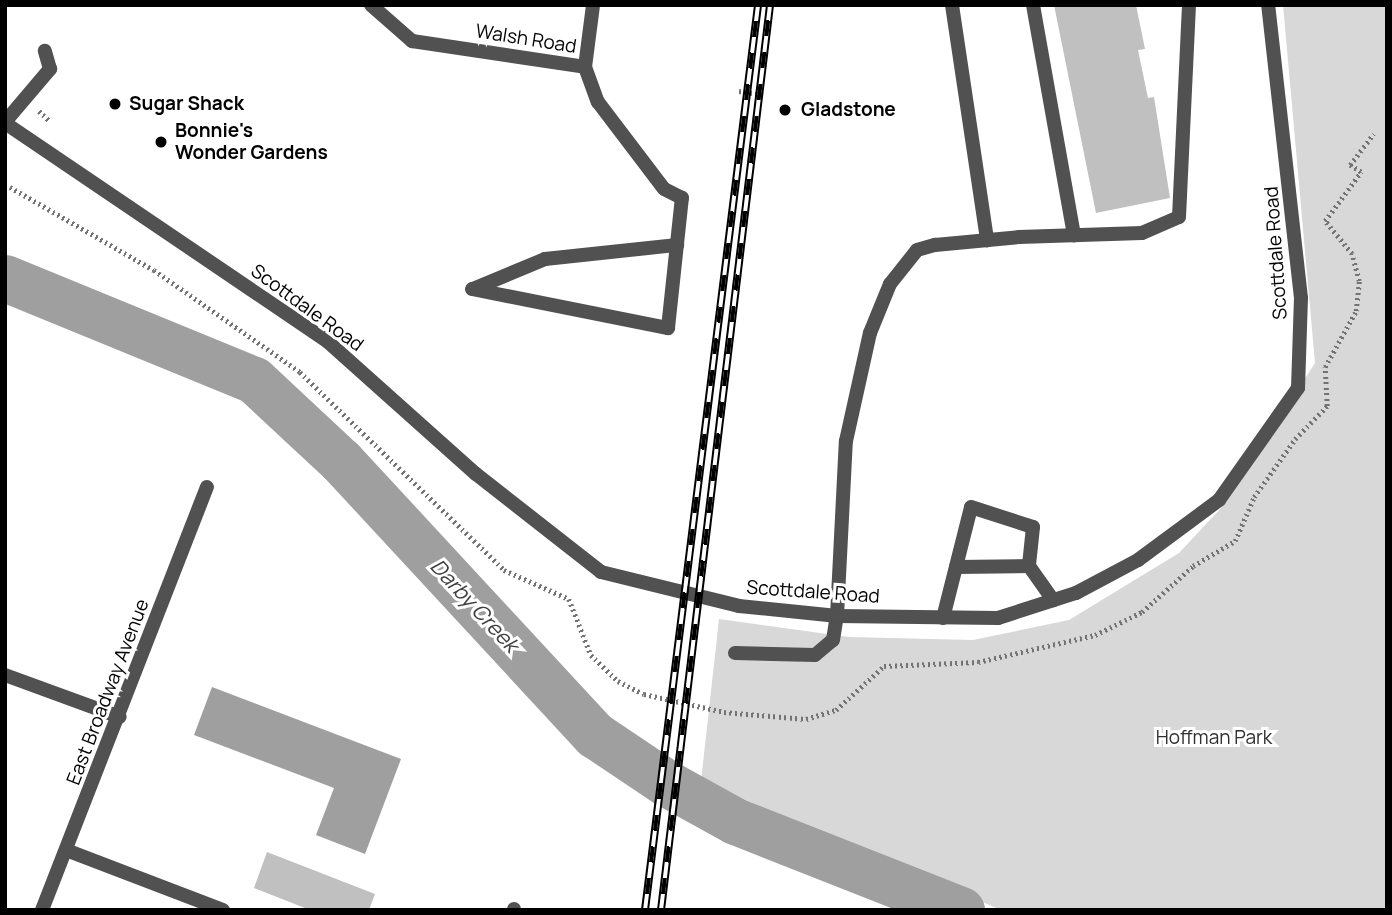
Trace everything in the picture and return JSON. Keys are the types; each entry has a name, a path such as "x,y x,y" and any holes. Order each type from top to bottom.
{"street":[{"name":"Walsh Road","path":"371,5 412,41 585,67 598,102 664,189 682,198 677,245"},
{"path":"585,67 593,5"},
{"path":"952,5 987,240"},
{"path":"1033,5 1074,235"},
{"path":"735,653 815,655 834,640 846,441 870,332 890,284 917,250 987,240 1142,233 1179,217 1189,5"},
{"name":"Scottdale Road","path":"5,123 327,341 476,474 601,572 739,606 837,616 998,618 1053,600 1138,560 1219,500 1298,388 1301,298 1268,5"},
{"path":"5,123 50,69 45,51"},
{"path":"677,245 668,328 472,289 545,259 677,245"},
{"name":"East Broadway Avenue","path":"42,910 120,717 207,487"},
{"path":"943,618 971,507 1033,527 1029,566 1053,600"},
{"path":"956,567 1029,566"},
{"path":"5,675 120,717"},
{"path":"66,850 223,910"}],"path":[{"path":"739,91 766,94"},
{"path":"10,187 154,270 300,372 504,570 569,599 591,655 618,681 644,694 724,712 806,719 836,710 884,666 978,662 1095,635 1142,612 1193,566 1235,541 1254,497 1295,439 1327,406 1325,367 1356,312 1359,281 1352,254 1325,221 1361,172 1350,165 1373,134"}],"green space":[{"name":"Hoffman Park","path":"1283,5 1387,5 1387,910 1001,910 701,781 719,619 849,637 973,640 1069,620 1179,553 1222,507 1315,363"}],"shaded area":[{"path":"212,687 401,759 365,854 316,835 334,788 194,735"}],"building":[{"path":"1054,5 1136,5 1145,49 1138,50 1148,98 1154,97 1170,198 1096,213"},
{"path":"267,852 375,894 369,910 310,910 254,888"}],"waterway":[{"name":"Darby Creek","path":"5,278 254,380 341,461 595,735 668,784 735,821 961,910"}],"railway":[{"path":"645,910 758,5"},
{"path":"661,910 770,5"}],"place":[{"name":"Sugar Shack","path":"115,104"},
{"name":"Gladstone","path":"785,110"},
{"name":"Bonnie's Wonder Gardens","path":"161,142"}]}
